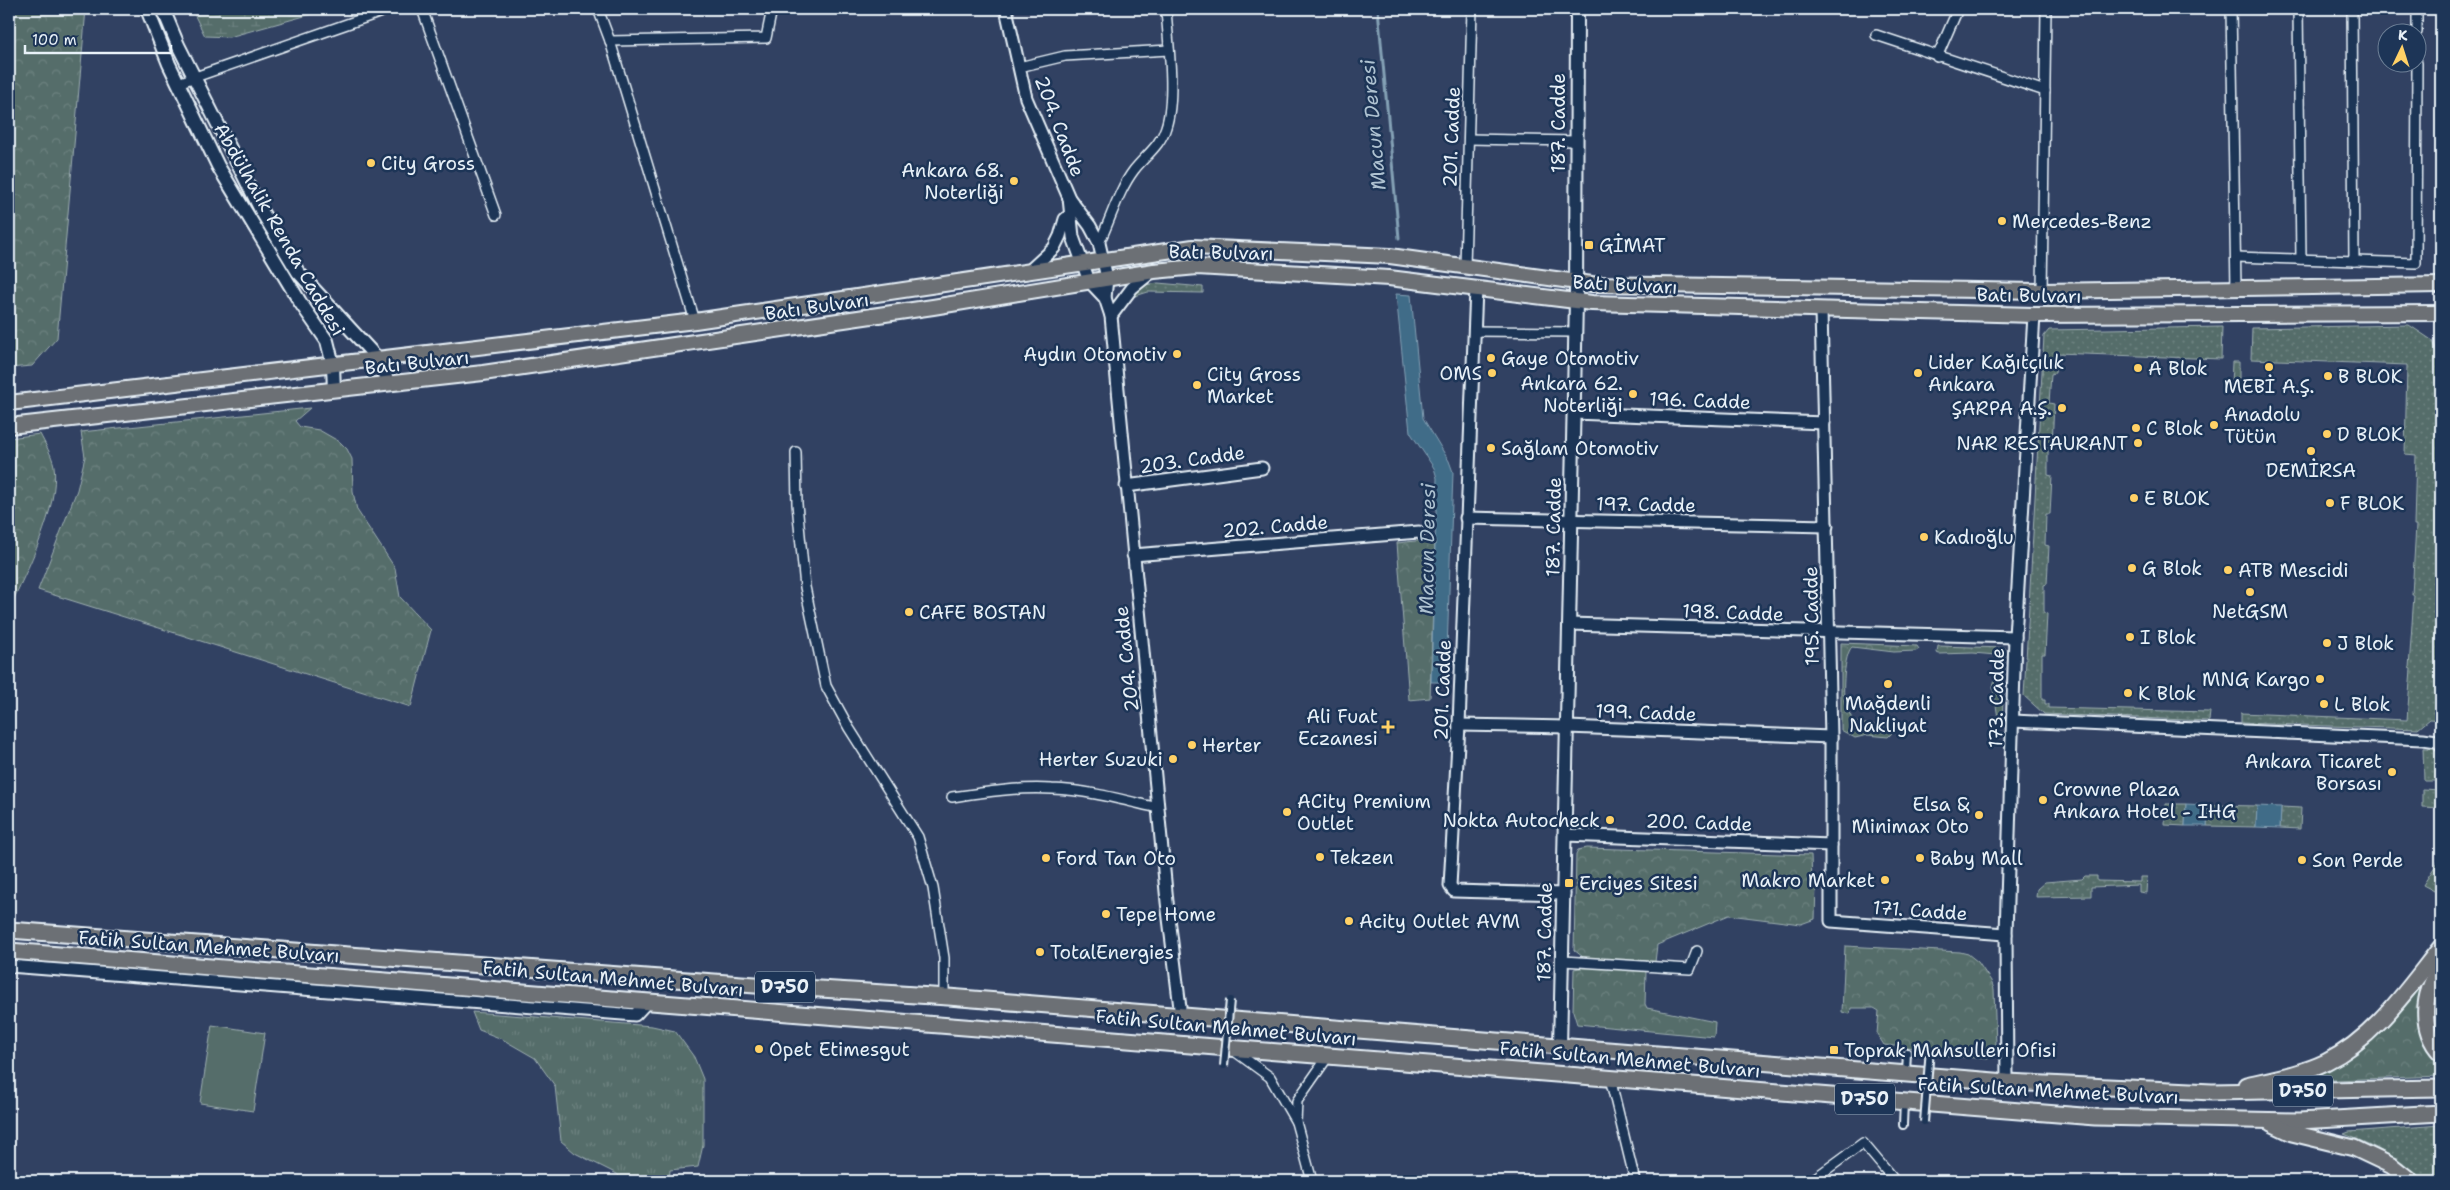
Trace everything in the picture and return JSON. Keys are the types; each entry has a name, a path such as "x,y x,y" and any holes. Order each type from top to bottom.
{"highway":[{"name":"Fatih Sultan Mehmet Bulvarı","path":"9,930 716,982 944,996 2007,1082 2212,1092 2441,1088"},
{"path":"2212,1092 2275,1079 2327,1062 2366,1036 2441,947"},
{"name":"Fatih Sultan Mehmet Bulvarı","path":"9,951 2095,1117 2265,1120 2441,1113"},
{"path":"2441,970 2436,976 2424,1003 2428,1028 2441,1053"},
{"path":"2265,1120 2292,1133 2354,1148 2392,1166 2411,1181"}],"main road":[{"name":"Abdülhalik Renda Caddesi","path":"146,9 178,83 218,166 300,302 326,341 333,365 334,390"},
{"name":"Abdülhalik Renda Caddesi","path":"163,9 194,78 262,212 298,272 378,359 389,384"},
{"name":"187. Cadde","path":"1560,1047 1576,301 1576,9"},
{"name":"Batı Bulvarı","path":"9,403 696,321 1169,249 1219,247 1353,253 1592,284 2042,290 2441,285"},
{"name":"Batı Bulvarı","path":"9,426 482,373 934,307 1154,271 1196,267 1390,278 1576,301 1821,310 2034,315 2441,313"}],"street":[{"path":"178,83 390,9"},
{"path":"422,9 496,216"},
{"path":"598,9 610,41 696,321"},
{"path":"610,41 766,38 772,9"},
{"name":"204. Cadde","path":"1006,9 1026,98 1069,198 1090,226 1099,242 1107,278 1105,298 1111,316 1158,808 1181,1016"},
{"path":"1099,242 1124,186 1134,170 1153,150 1165,131 1170,96 1166,9"},
{"name":"201. Cadde","path":"1464,266 1472,9"},
{"path":"1937,57 1958,9"},
{"path":"2042,290 2046,9"},
{"path":"2231,9 2236,288"},
{"path":"2298,9 2301,259"},
{"path":"2352,9 2354,261"},
{"path":"2417,9 2417,22"},
{"path":"1876,35 1937,57 2045,91"},
{"path":"1019,67 1065,56 1169,50"},
{"path":"2236,257 2416,264 2417,72"},
{"path":"1469,139 1576,141"},
{"name":"204. Cadde","path":"1069,198 1073,237 1089,281 1105,298"},
{"path":"1030,270 1054,248 1065,219 1070,215"},
{"path":"1111,316 1132,288 1154,271"},
{"name":"201. Cadde","path":"1476,288 1451,890 1564,894"},
{"name":"195. Cadde","path":"1821,310 1831,737 1831,921"},
{"name":"173. Cadde","path":"2007,1082 2006,934 2015,637 2034,315"},
{"path":"1474,331 1575,332"},
{"name":"196. Cadde","path":"1574,413 1824,423"},
{"path":"796,452 796,504 805,587 826,686 849,728 918,837 933,888 944,958 944,996"},
{"name":"203. Cadde","path":"1126,486 1262,468"},
{"name":"197. Cadde","path":"1466,518 1826,526"},
{"name":"202. Cadde","path":"1133,556 1419,532"},
{"name":"198. Cadde","path":"1569,624 2015,637"},
{"path":"2013,721 2423,739 2438,741 2441,745"},
{"name":"199. Cadde","path":"1459,725 1831,737"},
{"path":"952,797 1000,790 1052,789 1087,793 1158,808"},
{"name":"200. Cadde","path":"1565,836 1831,845"},
{"name":"171. Cadde","path":"1831,921 2006,934"},
{"path":"1563,961 1690,969 1697,951"},
{"path":"9,966 635,1015 648,1001"},
{"path":"1224,1066 1230,1000"},
{"path":"1229,1047 1270,1077 1296,1122 1312,1181"},
{"path":"1924,1122 1930,1049"},
{"path":"1906,1074 1908,1052"},
{"path":"1296,1122 1296,1101 1329,1055"},
{"path":"1610,1078 1635,1181"},
{"path":"1903,1125 1904,1102"},
{"path":"1811,1181 1863,1142 1896,1181"}],"green space":[{"path":"9,9 86,9 57,338 32,366 9,368"},
{"path":"319,9 319,12 229,37 205,36 192,10"},
{"path":"1158,283 1203,287 1203,293 1148,292 1132,297 1132,292 1145,285"},
{"path":"2409,325 2433,341 2438,354 2441,428 2441,720 2430,719 2418,729 2241,723 2241,713 2407,720 2414,595 2412,595 2416,525 2414,525 2416,455 2405,454 2407,365 2251,359 2252,328"},
{"path":"2222,327 2221,359 2056,353 2055,373 2051,374 2049,403 2054,404 2052,445 2048,445 2048,475 2052,476 2050,514 2046,514 2045,545 2049,546 2047,584 2044,585 2044,613 2047,614 2045,654 2042,654 2042,700 2045,700 2045,704 2049,704 2049,708 2210,712 2209,721 2044,714 2024,696 2044,336 2049,330"},
{"path":"2232,362 2239,362 2239,385 2231,385"},
{"path":"310,408 295,421 300,427 319,430 340,442 347,449 352,459 353,492 357,510 395,568 400,597 431,630 411,707 38,590 77,490 85,457 81,432"},
{"path":"40,434 54,466 52,500 40,539 9,609 9,438"},
{"path":"1435,539 1430,698 1409,700 1397,543"},
{"path":"1841,643 1917,646 1919,649 1916,651 1894,652 1852,647 1849,651 1845,665 1844,699 1853,722 1888,725 1892,730 1888,737 1868,735 1855,738 1841,730"},
{"path":"1938,646 2005,648 2002,726 1999,724 1993,687 1999,660 1996,655 1973,653 1939,654 1937,653"},
{"path":"2423,748 2435,748 2440,753 2441,781 2424,781"},
{"path":"2422,789 2441,790 2441,808 2422,807"},
{"path":"2166,804 2186,804 2185,826 2165,825"},
{"path":"2208,805 2257,806 2256,827 2207,826"},
{"path":"2281,807 2301,808 2300,829 2280,828"},
{"path":"1587,848 1811,855 1812,883 1816,884 1815,919 1801,924 1729,915 1657,945 1655,962 1583,957 1574,950 1576,854 1578,850"},
{"path":"2441,857 2441,885 2436,892 2423,885"},
{"path":"2085,876 2097,876 2097,881 2140,882 2140,877 2147,877 2146,893 2139,892 2139,885 2091,887 2091,896 2036,897 2037,889 2045,882 2082,879"},
{"path":"1845,946 1968,954 1978,962 1994,989 1996,1045 1988,1059 1938,1055 1938,1050 1884,1045 1877,1034 1879,1011 1874,1008 1851,1008 1850,1014 1842,1012"},
{"path":"2441,954 2441,966 2426,990 2441,1060 2441,1076 2309,1081 2356,1053 2381,1033 2409,1000"},
{"path":"1585,967 1646,971 1645,1004 1647,1008 1715,1022 1714,1037 1577,1024 1573,1011 1574,969"},
{"path":"2441,988 2441,1037 2436,1013"},
{"path":"472,1012 652,1026 675,1031 694,1057 703,1079 703,1145 698,1167 670,1170 669,1181 623,1181 617,1174 575,1153 561,1141 555,1086 535,1058 502,1039 479,1030"},
{"path":"212,1025 265,1033 253,1111 200,1103"},
{"path":"2441,1125 2441,1181 2422,1181 2386,1153 2344,1134 2349,1132"}],"water":[{"path":"1396,294 1411,295 1423,418 1449,461 1453,472 1446,682 1431,682 1437,478 1434,468 1410,432"},
{"path":"2186,804 2208,805 2207,826 2185,826"},
{"path":"2257,806 2281,807 2280,828 2256,827"}],"waterway":[{"name":"Macun Deresi","path":"1378,9 1399,238"}],"place":[{"name":"City Gross","path":"371,163"},
{"name":"Ankara 68. Noterliği","path":"1014,181"},
{"name":"Mercedes-Benz","path":"2002,221"},
{"name":"GİMAT","path":"1589,245"},
{"name":"Aydın Otomotiv","path":"1177,354"},
{"name":"Gaye Otomotiv","path":"1491,358"},
{"name":"MEBİ A.Ş.","path":"2269,367"},
{"name":"A Blok","path":"2138,368"},
{"name":"OMS","path":"1492,373"},
{"name":"Lider Kağıtçılık Ankara","path":"1918,373"},
{"name":"B BLOK","path":"2328,376"},
{"name":"City Gross Market","path":"1197,385"},
{"name":"Ankara 62. Noterliği","path":"1633,394"},
{"name":"ŞARPA A.Ş.","path":"2062,408"},
{"name":"Anadolu Tütün","path":"2214,425"},
{"name":"C Blok","path":"2136,428"},
{"name":"D BLOK","path":"2327,434"},
{"name":"NAR RESTAURANT","path":"2138,443"},
{"name":"Sağlam Otomotiv","path":"1491,448"},
{"name":"DEMİRSA","path":"2311,451"},
{"name":"E BLOK","path":"2134,498"},
{"name":"F BLOK","path":"2330,503"},
{"name":"Kadıoğlu","path":"1924,537"},
{"name":"G Blok","path":"2132,568"},
{"name":"ATB Mescidi","path":"2228,570"},
{"name":"NetGSM","path":"2250,592"},
{"name":"CAFE BOSTAN","path":"909,612"},
{"name":"I Blok","path":"2130,637"},
{"name":"J Blok","path":"2327,643"},
{"name":"MNG Kargo","path":"2320,679"},
{"name":"Mağdenli Nakliyat","path":"1888,684"},
{"name":"K Blok","path":"2128,693"},
{"name":"L Blok","path":"2324,704"},
{"name":"Ali Fuat Eczanesi","path":"1388,727"},
{"name":"Herter","path":"1192,745"},
{"name":"Herter Suzuki","path":"1173,759"},
{"name":"Ankara Ticaret Borsası","path":"2392,772"},
{"name":"Crowne Plaza Ankara Hotel - IHG","path":"2043,800"},
{"name":"ACity Premium Outlet","path":"1287,812"},
{"name":"Elsa & Minimax Oto","path":"1979,815"},
{"name":"Nokta Autocheck","path":"1610,820"},
{"name":"Tekzen","path":"1320,857"},
{"name":"Ford Tan Oto","path":"1046,858"},
{"name":"Baby Mall","path":"1920,858"},
{"name":"Son Perde","path":"2302,860"},
{"name":"Makro Market","path":"1885,880"},
{"name":"Erciyes Sitesi","path":"1569,883"},
{"name":"Tepe Home","path":"1106,914"},
{"name":"Acity Outlet AVM","path":"1349,921"},
{"name":"TotalEnergies","path":"1040,952"},
{"name":"Opet Etimesgut","path":"759,1049"},
{"name":"Toprak Mahsulleri Ofisi","path":"1834,1050"}]}
